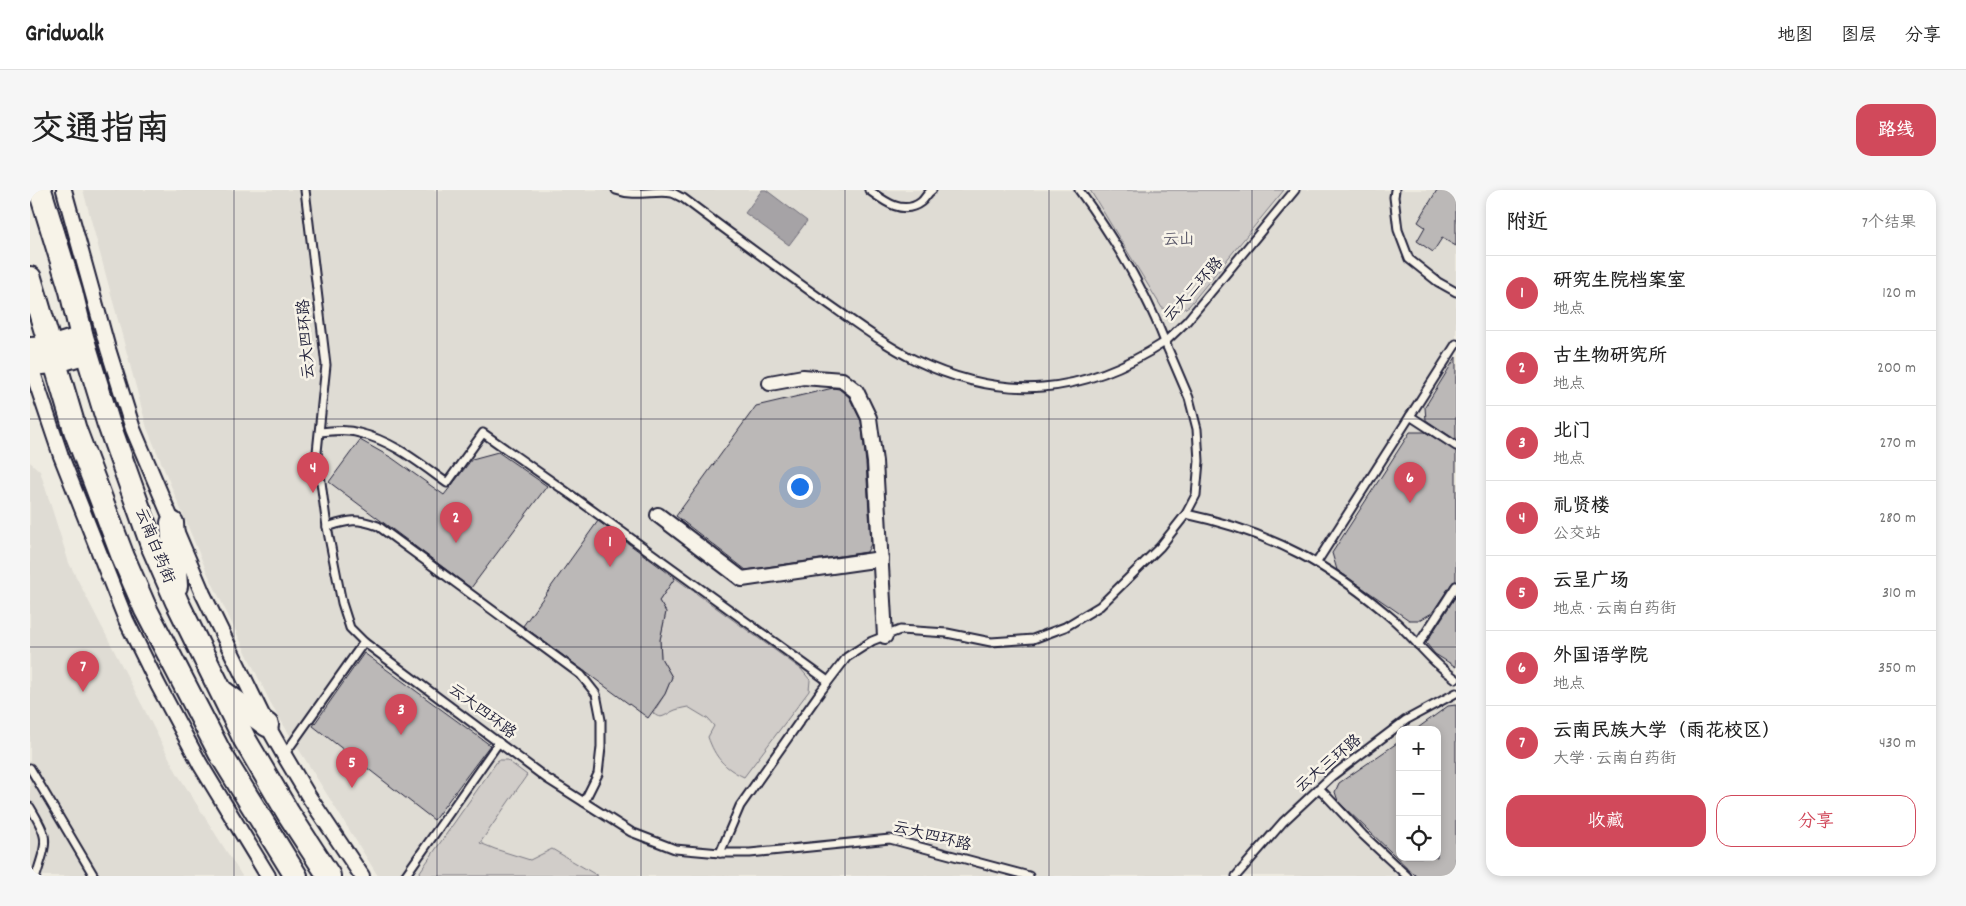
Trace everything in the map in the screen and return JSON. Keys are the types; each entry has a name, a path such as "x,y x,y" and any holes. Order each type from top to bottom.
{"main road":[{"name":"云南白药街","path":"40,190 108,422 152,545 177,602 245,740 288,813 329,876"},
{"path":"30,264 44,266 52,260 57,251"},
{"name":"云南白药街","path":"30,278 45,353 123,557 146,610 220,753 296,876"},
{"path":"30,365 45,353 84,345"},
{"path":"76,430 81,420 90,415 100,416 108,422"},
{"path":"172,523 177,602"},
{"path":"219,690 267,725"}],"street":[{"path":"64,190 108,349 133,429 172,523 203,594 267,725 309,797 362,876"},
{"path":"30,365 62,456 126,620 158,686 200,764 268,876"},
{"path":"770,383 803,377 842,380 856,391 869,418 875,462 885,636"},
{"path":"658,515 742,579 881,559"}],"lane":[{"name":"云大四环路","path":"305,190 326,365 317,452 327,527 342,603 350,628 364,642 546,778 631,832 675,849 720,853 750,853 890,839 1029,876"},
{"path":"616,190 643,193 671,192 683,198 854,322 914,359 950,374 998,387 1037,388 1082,381 1128,364 1165,342 1190,398 1197,429 1199,460 1196,495 1186,514 1160,547 1100,606 1065,627 1034,639 991,642 947,634 900,630 872,641 847,657 740,806 720,853"},
{"path":"869,190 887,204 906,208 920,203 932,190"},
{"name":"云大二环路","path":"1079,190 1128,263 1154,313 1165,342 1187,321 1295,190"},
{"path":"1395,190 1394,197 1398,230 1410,259 1438,282 1456,292"},
{"path":"1318,562 1456,344"},
{"path":"1410,416 1456,446"},
{"path":"320,432 358,432 387,443 401,450 447,483 483,433 828,681"},
{"path":"1186,514 1220,522 1278,543 1318,562 1372,601 1401,626 1445,672 1456,679"},
{"path":"327,527 348,521 360,520 378,526 581,675 596,694 601,720 598,774 584,802"},
{"path":"1418,645 1456,586"},
{"path":"284,755 364,642"},
{"name":"云大三环路","path":"1236,876 1283,822 1332,776 1406,720 1456,693"},
{"path":"405,876 499,742"},
{"path":"30,768 94,876"},
{"path":"1319,788 1363,835 1407,876"},
{"path":"30,808 44,830 46,842 36,876"}],"shaded area":[{"path":"83,190 1456,190 1456,876 378,876 273,708 206,570 147,428"},
{"path":"762,190 766,190 807,221 789,245 745,213"},
{"path":"30,462 40,471 69,563 177,773 242,876 30,876"}],"green space":[{"name":"云山","path":"1090,190 1284,190 1189,306 1181,311 1162,308"},
{"path":"675,578 801,669 810,680 809,691 744,777 731,770 717,756 708,737 714,726 708,719 688,707 675,710 662,717 653,713 665,694 672,677 661,658 660,640 666,612 659,601"},
{"path":"498,760 507,760 527,775 480,843 530,860 552,849 598,876 417,876"}],"building":[{"path":"1437,190 1456,190 1456,246 1442,238 1433,252 1417,241 1425,227 1418,222"},
{"path":"1456,357 1456,440 1426,420 1425,407"},
{"path":"833,388 839,389 849,397 861,421 866,463 871,544 867,552 746,570 676,516 756,406"},
{"path":"1410,432 1425,432 1456,451 1456,581 1452,583 1432,613 1420,620 1409,620 1337,570 1332,553"},
{"path":"360,440 392,458 444,495 472,459 498,452 547,486 471,588 329,482"},
{"path":"598,521 675,578 659,601 666,612 660,640 661,658 672,677 665,694 648,718 523,626"},
{"path":"1456,596 1456,667 1435,654 1426,643"},
{"path":"364,653 490,745 434,820 313,726"},
{"path":"1456,705 1456,876 1416,876 1400,861 1441,861 1441,726 1420,726 1448,706"},
{"path":"1396,744 1396,857 1338,801 1335,792 1339,783"}],"place":[{"name":"礼贤楼","path":"313,493"},
{"name":"外国语学院","path":"1410,503"},
{"name":"古生物研究所","path":"456,543"},
{"name":"研究生院档案室","path":"610,567"},
{"name":"云南民族大学（雨花校区）","path":"83,692"},
{"name":"北门","path":"401,735"},
{"name":"云呈广场","path":"352,788"}]}
